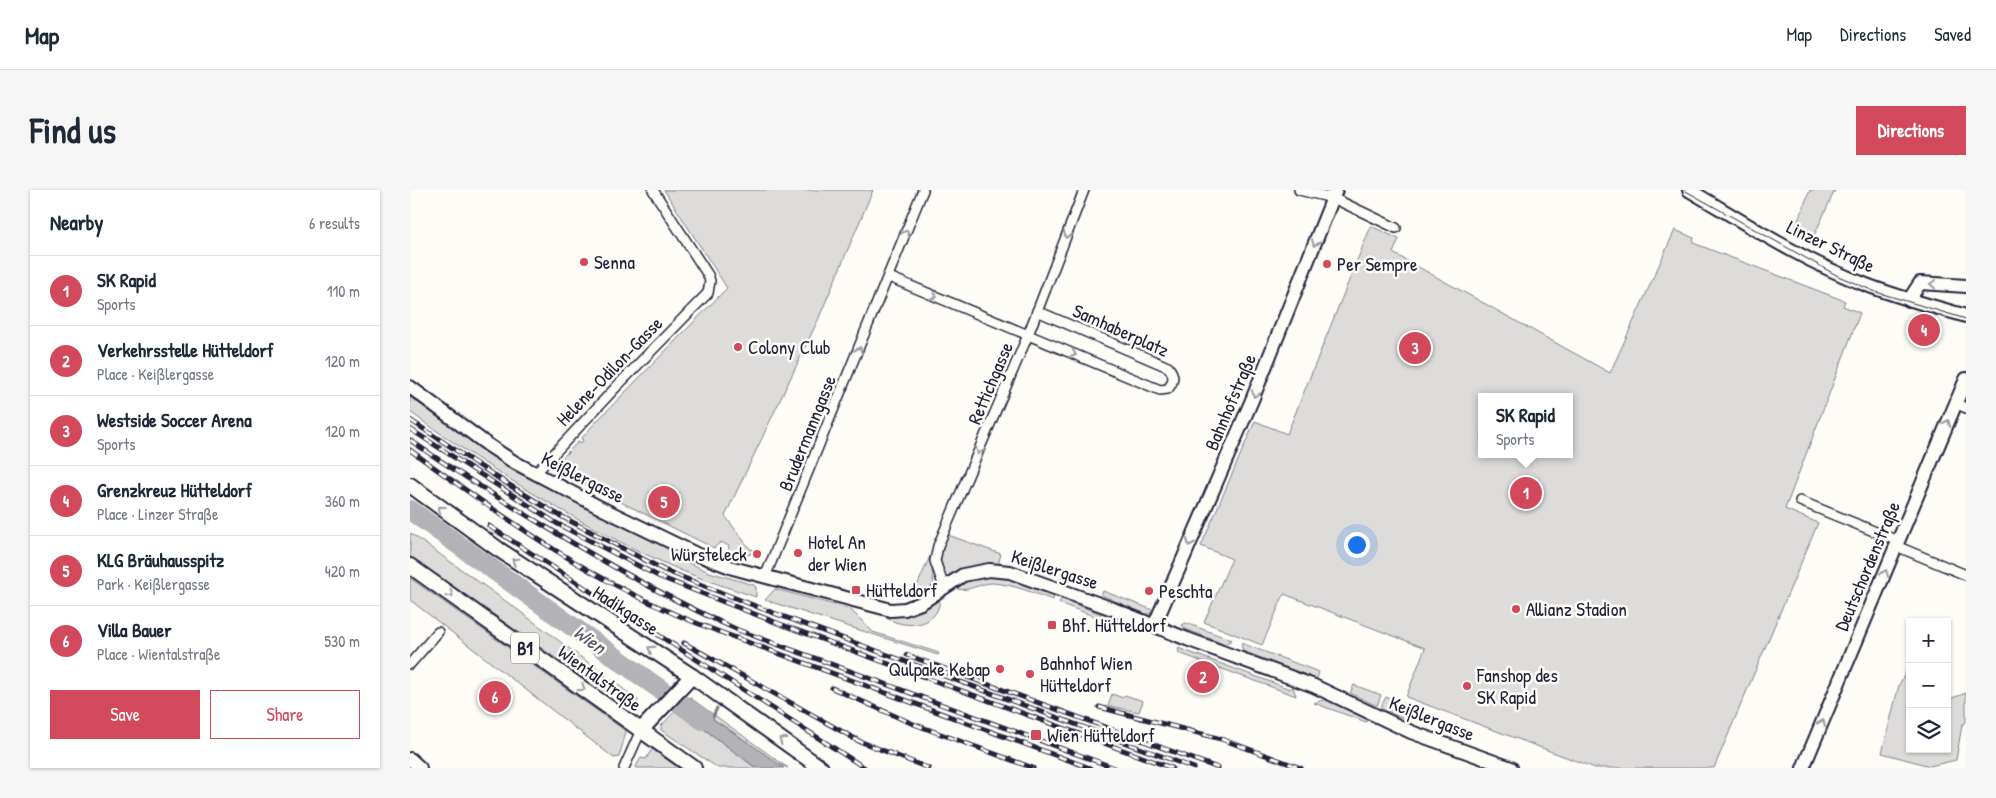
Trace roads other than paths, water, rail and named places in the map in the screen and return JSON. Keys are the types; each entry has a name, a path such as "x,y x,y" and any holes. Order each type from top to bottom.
{"main road":[{"name":"Hadikgasse","path":"410,485 472,532 821,768"},
{"name":"Wientalstraße","path":"410,566 645,726 694,768"},
{"path":"645,726 689,678"}],"street":[{"name":"Helene-Odilon-Gasse","path":"535,474 708,293 710,281 708,275 653,190"},
{"name":"Brudermanngasse","path":"764,577 923,190"},
{"name":"Rettichgasse","path":"944,587 935,561 938,546 1028,335 1084,190"},
{"path":"1299,190 1335,194 1396,228"},
{"name":"Linzer Straße","path":"1689,190 1826,268 1863,284 1909,300 1966,316"},
{"name":"Bahnhofstraße","path":"1154,626 1252,400 1335,194"},
{"path":"888,277 1028,335"},
{"path":"1909,300 1920,283 1966,286"},
{"name":"Samhaberplatz","path":"1028,335 1160,390 1168,389 1173,382 1173,373 1168,367 1037,311"},
{"name":"Deutschordenstraße","path":"1803,768 1897,543 1961,406 1966,379"},
{"name":"Keißlergasse","path":"410,387 488,445 535,474 696,554 733,568 891,610 914,607 944,587 972,572 996,570 1010,572 1320,689 1411,732 1511,768"},
{"path":"1800,501 1966,575"},
{"path":"410,664 438,632"},
{"path":"624,768 645,726"},
{"path":"410,759 420,768"}],"waterway":[{"name":"Wien","path":"410,510 703,720"},
{"path":"711,721 717,708"}],"tram line":[{"path":"1684,190 1838,276 1876,292 1966,319"}],"railway":[{"path":"410,420 555,513 664,570 763,609 1194,768"},
{"path":"410,429 556,523 660,577 780,624 1172,768"},
{"path":"410,440 574,544 643,583 714,619 738,630 1115,768"},
{"path":"410,450 555,550 593,573 671,612 712,629 1090,768"},
{"path":"489,526 865,768"},
{"path":"684,643 859,741"},
{"path":"907,655 1218,768"},
{"path":"832,688 911,723 1033,768"},
{"path":"1099,707 1221,739 1301,768"},
{"path":"854,739 928,768"}],"place":[{"name":"Senna","path":"584,262"},
{"name":"Per Sempre","path":"1327,264"},
{"name":"Grenzkreuz Hütteldorf","path":"1924,330"},
{"name":"Colony Club","path":"738,347"},
{"name":"Westside Soccer Arena","path":"1415,348"},
{"name":"SK Rapid","path":"1526,493"},
{"name":"KLG Bräuhausspitz","path":"664,502"},
{"name":"Hotel An der Wien","path":"798,553"},
{"name":"Würsteleck","path":"757,554"},
{"name":"Hütteldorf","path":"856,590"},
{"name":"Peschta","path":"1149,591"},
{"name":"Allianz Stadion","path":"1516,609"},
{"name":"Bhf. Hütteldorf","path":"1052,625"},
{"name":"Qulpake Kebap","path":"1000,669"},
{"name":"Bahnhof Wien Hütteldorf","path":"1030,674"},
{"name":"Verkehrsstelle Hütteldorf","path":"1203,677"},
{"name":"Fanshop des SK Rapid","path":"1467,686"},
{"name":"Villa Bauer","path":"495,697"},
{"name":"Wien Hütteldorf","path":"1036,735"}]}
